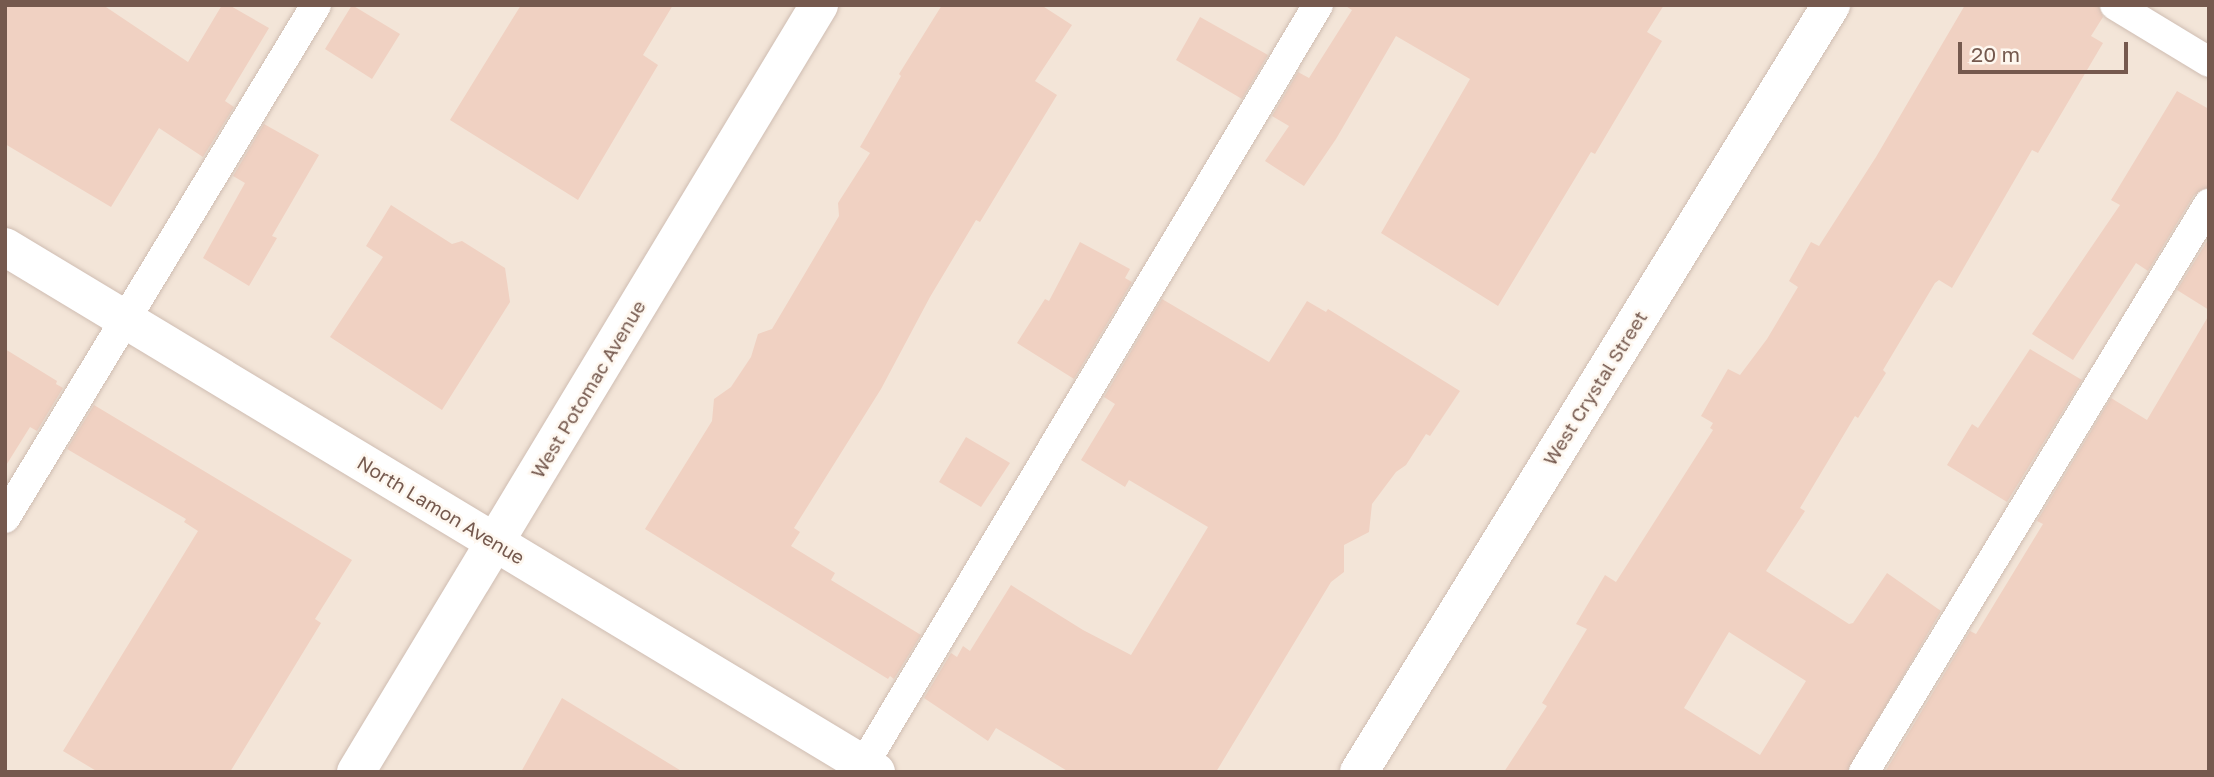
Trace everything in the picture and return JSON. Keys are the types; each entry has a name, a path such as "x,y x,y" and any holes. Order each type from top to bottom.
{"street":[{"name":"West Potomac Avenue","path":"356,772 819,5"},
{"name":"West Crystal Street","path":"1359,772 1831,5"},
{"name":"North Lamon Avenue","path":"5,247 867,769"}],"lane":[{"path":"5,518 317,5"},
{"path":"867,769 1318,5"},
{"path":"2115,5 2209,62"},
{"path":"1864,772 2209,204"}],"shaded area":[{"path":"5,5 2209,5 2209,772 5,772"}],"building":[{"path":"5,5 103,5 188,62 222,5 229,5 269,28 225,101 234,107 203,157 159,128 111,207 5,144"},
{"path":"352,5 400,34 372,79 325,49"},
{"path":"521,5 673,5 643,55 658,65 578,200 450,120"},
{"path":"942,5 1041,5 1072,25 1035,81 1057,95 980,222 976,220 930,297 881,389 794,528 800,532 791,546 835,573 831,580 921,635 894,679 890,676 888,679 645,529 712,421 714,399 731,387 751,357 758,334 772,329 839,216 838,203 870,153 860,147 901,76 899,74"},
{"path":"1344,5 1664,5 1647,32 1662,41 1595,154 1591,152 1498,306 1381,233 1470,79 1396,36 1336,139 1304,186 1265,161 1289,126 1272,116 1298,72 1309,78 1352,10"},
{"path":"1965,5 2098,5 2103,17 2091,36 2103,43 2038,153 2032,150 1952,288 1939,280 1935,283 1883,370 1886,373 1858,418 1855,416 1800,508 1805,511 1766,571 1849,624 1853,623 1887,573 1941,611 1847,772 1504,772 1547,706 1542,703 1587,629 1576,624 1605,575 1616,582 1713,430 1710,428 1713,423 1701,416 1728,369 1740,375 1767,339 1798,287 1789,281 1811,242 1819,246 1876,157","holes":["1729,632 1806,681 1760,755 1684,708"]},
{"path":"1200,17 1268,55 1242,99 1176,60"},
{"path":"2177,91 2209,109 2209,187 2194,195 2148,271 2136,263 2073,360 2032,334 2120,205 2111,200"},
{"path":"264,124 319,155 272,236 277,238 249,286 203,258 245,183 233,176"},
{"path":"391,205 452,244 462,241 505,268 510,302 442,410 330,337 383,257 366,246"},
{"path":"2209,238 2209,310 2177,290"},
{"path":"1080,242 1130,269 1125,278 1132,282 1074,379 1017,343 1045,299 1049,301"},
{"path":"1162,299 1269,362 1307,301 1326,312 1328,309 1460,391 1430,436 1426,434 1406,465 1396,472 1372,504 1369,532 1344,545 1344,572 1331,582 1216,772 1069,772 996,728 988,741 924,698 951,653 957,657 963,646 970,651 1011,585 1083,630 1131,655 1208,527 1129,480 1125,487 1081,460 1115,404 1104,397"},
{"path":"2209,315 2209,772 1885,772 1970,631 1976,634 2043,524 2037,521 2111,398 2147,420"},
{"path":"5,349 57,381 56,384 63,388 37,431 30,427 5,467"},
{"path":"2030,349 2082,380 2007,502 1947,465 1972,424 1978,428"},
{"path":"94,405 352,560 315,619 321,623 230,772 98,772 63,751 198,531 184,522 186,519 67,449"},
{"path":"966,437 1010,463 981,507 939,482"},
{"path":"562,698 683,772 521,772"}]}
